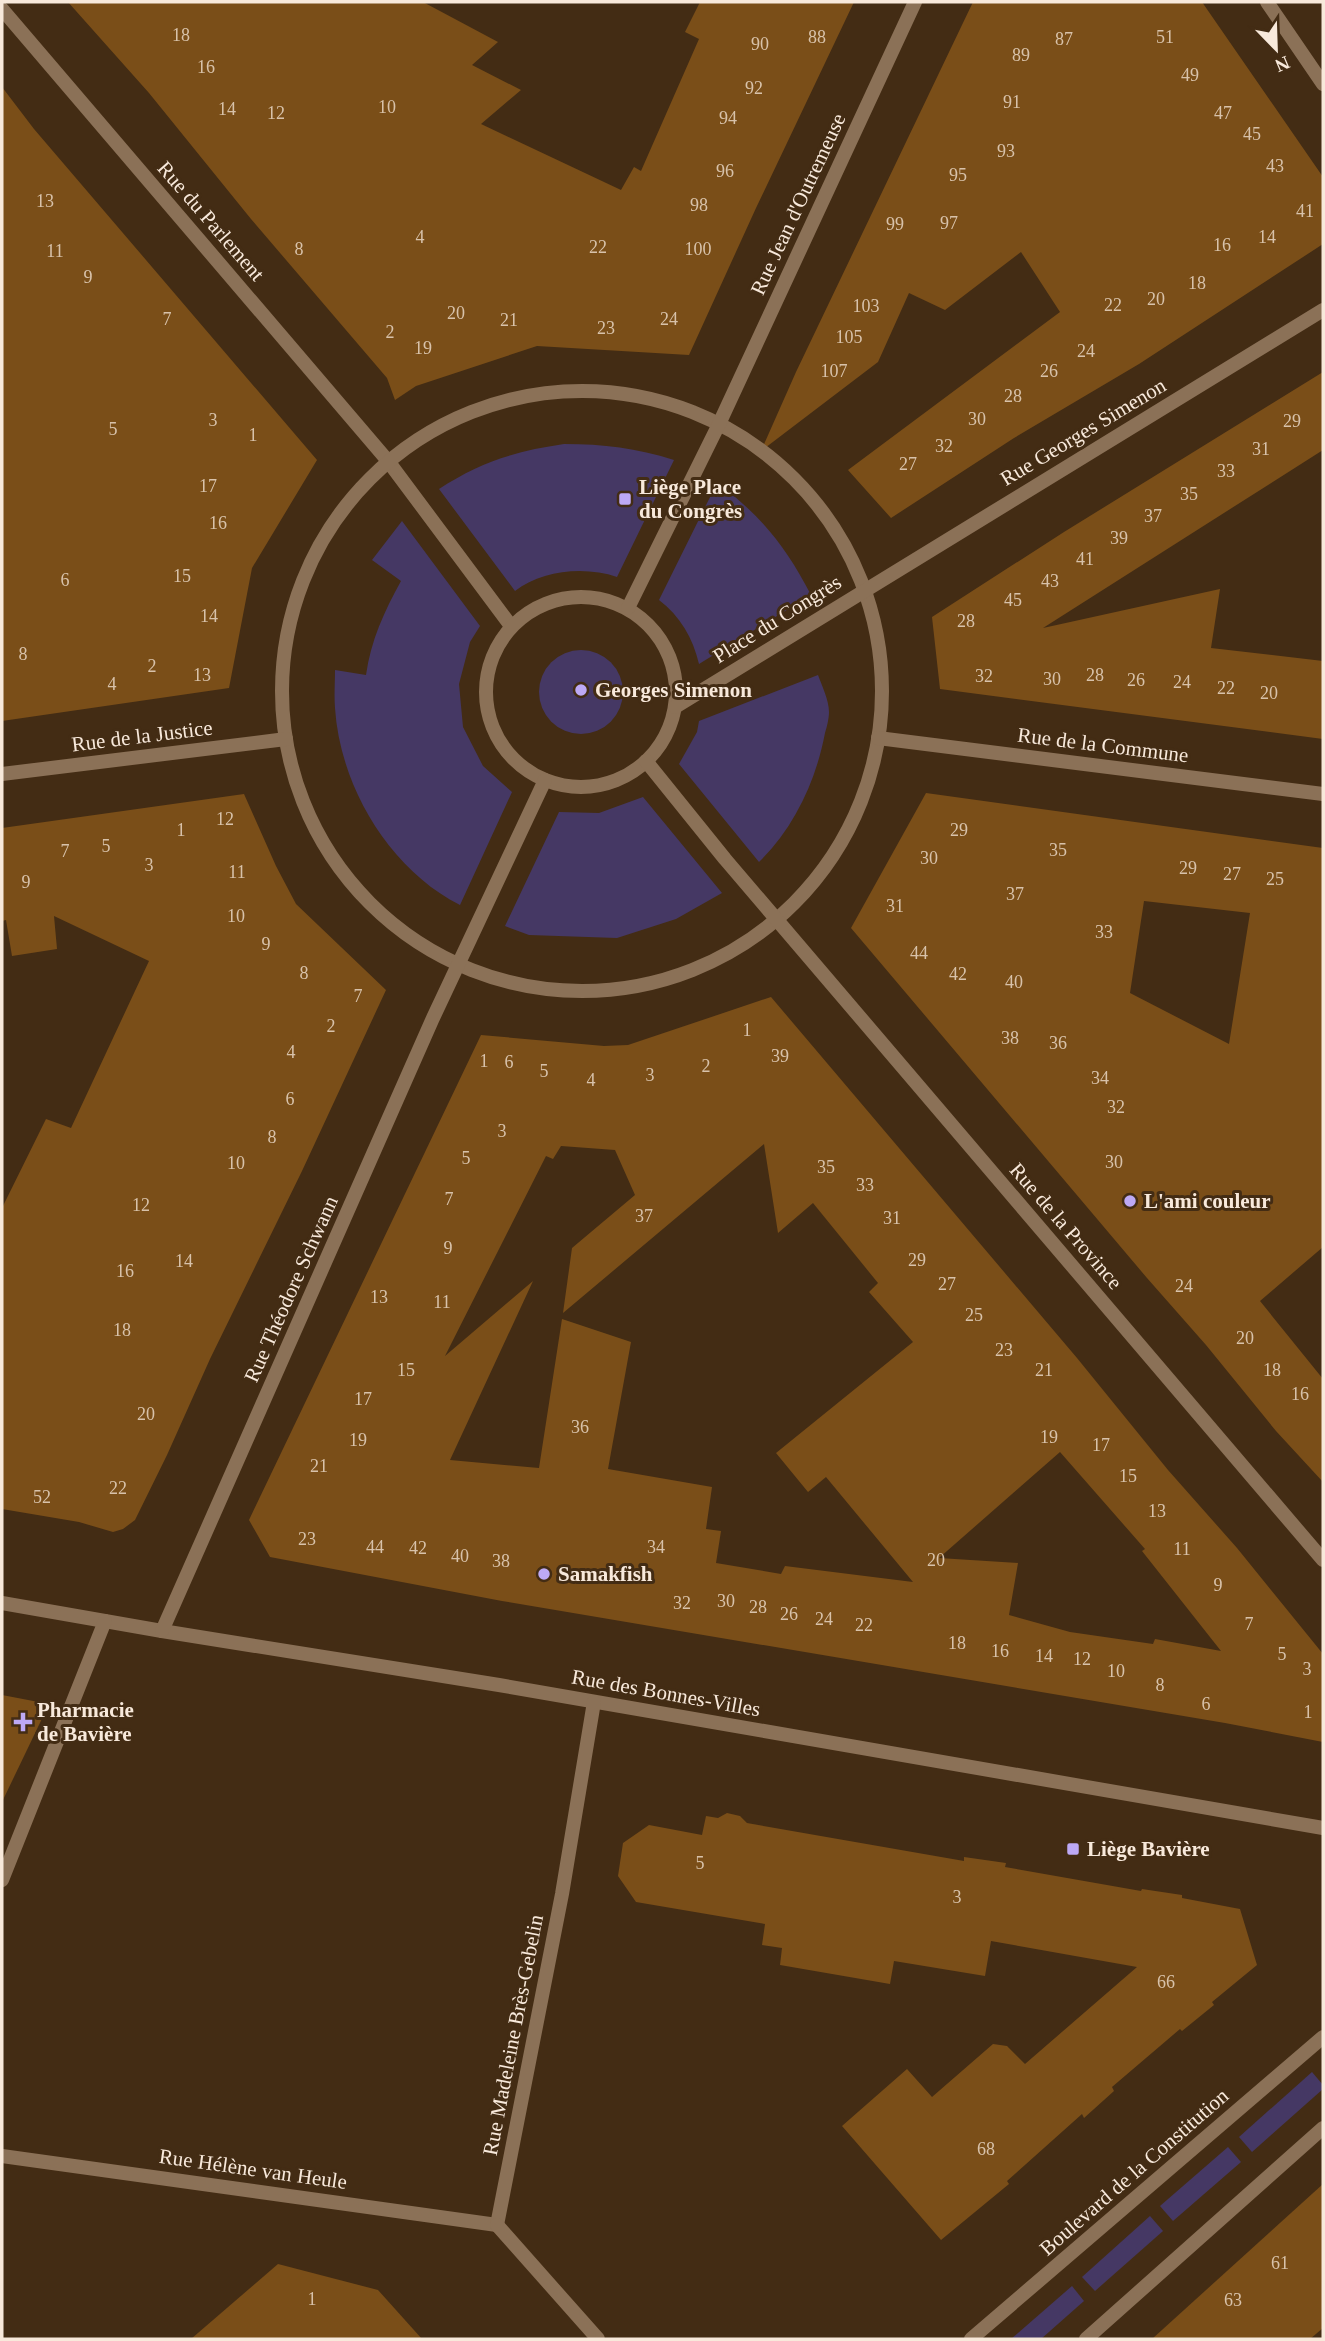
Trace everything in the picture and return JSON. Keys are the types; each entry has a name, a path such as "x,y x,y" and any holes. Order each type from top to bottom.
{"street":[{"name":"Rue Jean d'Outremeuse","path":"719,424 915,2"},
{"path":"1267,2 1323,84"},
{"name":"Rue du Parlement","path":"2,9 388,461"},
{"name":"Rue Georges Simenon","path":"865,590 1323,310"},
{"name":"Place du Congrès","path":"561,391 608,391 654,399 699,414 719,424 741,435 779,463 812,496 839,535 865,590 875,622 882,668 882,715 874,761 859,806 838,848 809,886 776,919 738,947 695,968 625,990 517,987 459,964 424,946 386,918 352,884 325,846 304,804 290,759 282,712 283,666 290,620 305,575 327,533 354,494 388,461 427,434 469,413 514,398 561,391"},
{"path":"628,608 719,424"},
{"path":"388,461 511,626"},
{"name":"Place du Congrès","path":"675,707 865,590"},
{"path":"566,597 598,597 628,608 653,627 670,654 677,688 673,723 655,754 628,776 595,787 561,786 529,773 504,750 489,719 485,686 493,653 511,626 536,607 566,597"},
{"name":"Rue de la Commune","path":"878,738 1323,794"},
{"name":"Rue de la Justice","path":"2,774 286,739"},
{"path":"646,761 776,919"},
{"path":"459,964 545,780"},
{"name":"Rue de la Province","path":"776,919 1323,1560"},
{"name":"Rue Théodore Schwann","path":"162,1632 459,964"},
{"name":"Rue des Bonnes-Villes","path":"2,1603 162,1632 499,1685 1323,1828"},
{"path":"2,1880 105,1621"},
{"name":"Rue Madeleine Brès-Gebelin","path":"497,2225 562,1894 594,1702"},
{"name":"Boulevard de la Constitution","path":"971,2339 1323,2037"},
{"path":"1086,2339 1323,2128"},
{"name":"Rue Hélène van Heule","path":"2,2156 497,2225"},
{"path":"497,2225 598,2339"}],"shaded area":[{"path":"564,444 620,448 674,460 617,577 591,572 564,572 538,578 515,591 439,489 499,459"},
{"path":"717,483 747,507 771,533 811,595 699,664 685,628 659,600"},
{"path":"402,521 480,626 470,642 459,684 463,727 483,766 512,792 460,905 411,870 391,847 358,795 339,737 335,670 366,675 379,626 401,581 372,560"},
{"path":"573,650 589,650 605,657 616,668 623,684 620,708 611,722 589,734 573,734 557,727 546,716 539,700 539,684 546,668 557,657"},
{"path":"818,675 829,712 816,769 793,819 772,849 759,862 679,764 697,732 699,721"},
{"path":"643,797 722,893 676,919 617,938 529,935 505,926 559,812 599,813"},
{"path":"1312,2072 1323,2085 1323,2089 1252,2152 1239,2137"},
{"path":"1228,2147 1241,2162 1173,2221 1160,2206"},
{"path":"1150,2216 1163,2231 1095,2291 1082,2277"},
{"path":"1072,2286 1084,2301 1041,2339 1011,2339"}],"building":[{"path":"68,2 423,2 498,42 472,65 521,90 481,124 621,190 634,167 641,171 699,39 685,32 700,2 854,2 689,355 537,346 416,386 395,400 387,378 251,219 149,93"},
{"path":"973,2 1202,2 1323,177 1323,244 1139,364 1014,438 891,518 848,470 1060,312 1021,252 945,310 909,293 878,362 761,451"},
{"path":"2,87 34,129 317,460 252,568 229,688 2,721"},
{"path":"1323,372 1323,450 1043,628 1220,589 1211,648 1323,661 1323,739 940,689 932,617"},
{"path":"926,793 1323,848 1323,1247 1260,1301 1323,1379 1323,1482 1276,1431 851,928","holes":["1144,901 1250,913 1229,1044 1130,993"]},
{"path":"244,794 296,904 386,990 135,1520 123,1529 113,1532 79,1522 2,1509 2,1208 46,1119 71,1128 149,961 54,916 57,949 12,956 6,920 2,921 2,828"},
{"path":"771,997 1077,1358 1168,1470 1237,1548 1323,1654 1323,1742 1225,1723 502,1601 270,1557 249,1520 481,1035 604,1046 628,1045","holes":["764,1144 778,1233 813,1203 878,1283 869,1292 913,1342 776,1453 808,1492 826,1477 913,1582 785,1566 781,1574 716,1563 721,1531 706,1529 712,1487 608,1469 631,1342 562,1319 539,1468 450,1460 533,1281 445,1356 546,1156 553,1159 561,1146 615,1150 635,1195 572,1248 563,1313","1060,1452 1145,1549 1142,1551 1221,1651 1155,1639 1153,1644 1070,1632 1009,1615 1018,1563 939,1558"]},
{"path":"2,1695 49,1704 2,1802"},
{"path":"727,1813 740,1816 747,1823 964,1861 964,1857 1006,1863 1005,1867 1141,1891 1182,1895 1182,1898 1240,1909 1257,1965 1212,2002 1214,2005 1182,2031 1180,2029 1112,2087 1114,2091 1084,2118 1082,2114 1007,2181 1009,2184 941,2240 842,2126 907,2069 932,2097 993,2044 1007,2046 1025,2064 1137,1967 991,1941 985,1976 894,1961 890,1984 780,1965 782,1948 762,1945 765,1924 636,1902 618,1876 623,1843 649,1825 702,1835 706,1816 718,1818"},
{"path":"1323,2184 1323,2328 1310,2339 1152,2339"},
{"path":"278,2264 378,2290 422,2339 191,2339"}],"place":[{"name":"Liège Place du Congrès","path":"625,499"},
{"name":"Georges Simenon","path":"581,690"},
{"name":"L'ami couleur","path":"1130,1201"},
{"name":"Samakfish","path":"544,1574"},
{"name":"Pharmacie de Bavière","path":"23,1722"},
{"name":"Liège Bavière","path":"1073,1849"}]}
